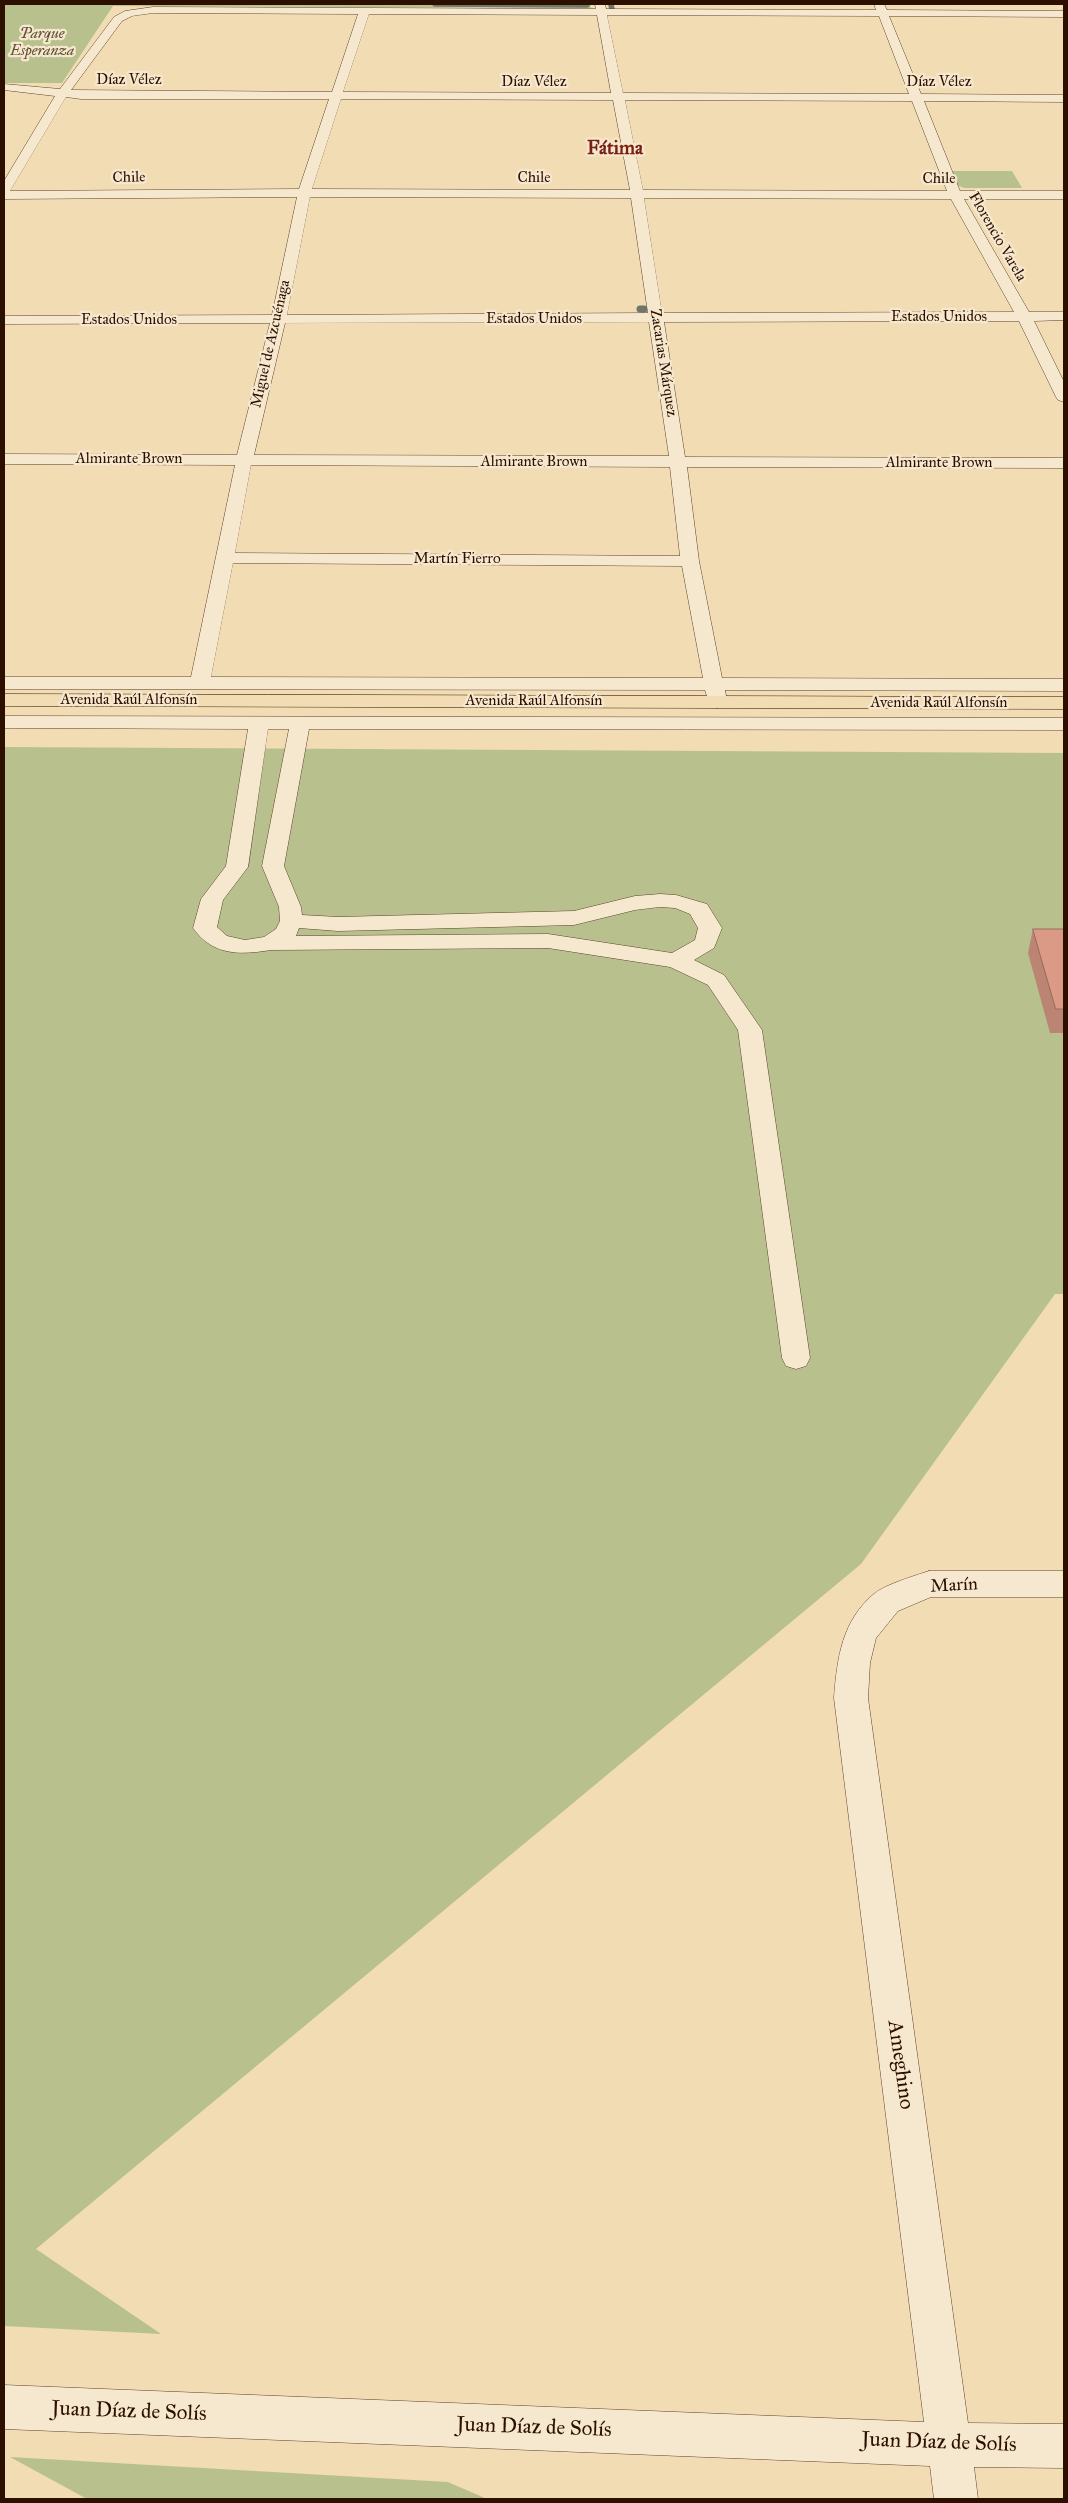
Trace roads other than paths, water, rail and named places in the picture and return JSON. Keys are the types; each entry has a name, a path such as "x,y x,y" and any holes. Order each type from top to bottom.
{"main road":[{"name":"Avenida Raúl Alfonsín","path":"4,700 715,693 1064,703"}],"street":[{"path":"4,192 63,93 118,19 129,13 153,10 601,7 881,8 1064,14"},
{"name":"Zacarias Márquez","path":"601,7 637,194 678,463 690,561 719,723"},
{"name":"Florencio Varela","path":"881,8 955,195 1024,316 1064,397"},
{"name":"Miguel de Azcuénaga","path":"200,683 244,460 278,321 304,193 365,10"},
{"name":"Díaz Vélez","path":"4,87 81,95 1064,98"},
{"name":"Chile","path":"4,195 304,193 1064,195"},
{"name":"Estados Unidos","path":"4,320 278,321 1064,316"},
{"name":"Almirante Brown","path":"4,459 1064,464"},
{"name":"Martín Fierro","path":"224,558 690,561"},
{"name":"Avenida Raúl Alfonsín","path":"4,683 200,683 715,693 1064,684"},
{"name":"Avenida Raúl Alfonsín","path":"4,722 1064,724"},
{"path":"259,722 237,867 212,899 205,928 219,942 245,947 271,943 548,940 676,961 716,980 750,1030 796,1358"},
{"path":"271,943 286,933 291,921 290,908 273,866 300,722"},
{"path":"291,921 338,924 574,918 638,901 674,901 699,909 710,928 706,943 676,961"},
{"name":"Marín","path":"861,1632 887,1602 929,1584 1064,1584"},
{"name":"Ameghino","path":"861,1632 852,1663 851,1698 956,2499"},
{"name":"Juan Díaz de Solís","path":"4,2407 950,2445 1064,2446"}],"waterway":[{"path":"435,4 587,5"},
{"path":"611,5 612,9"}],"district":[{"name":"Fátima","path":"615,149"}],"park label":[{"name":"Parque Esperanza","path":"42,42"}]}
